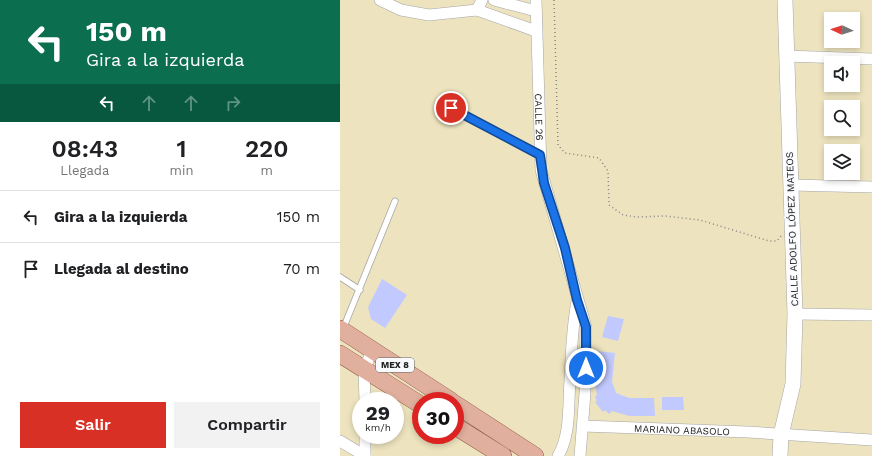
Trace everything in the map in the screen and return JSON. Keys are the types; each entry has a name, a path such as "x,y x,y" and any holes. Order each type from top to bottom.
{"main road":[{"name":"MEX 8","path":"341,332 437,392"},
{"name":"MEX 8","path":"340,354 412,399"},
{"path":"464,410 535,456"},
{"path":"464,432 503,456"}],"street":[{"path":"380,0 401,10 429,15 480,5 536,31"},
{"path":"494,0 536,5"},
{"name":"CALLE ADOLFO LÓPEZ MATEOS","path":"780,456 781,435 793,384 795,314 785,0"},
{"name":"CALLE 26","path":"536,5 540,155 544,183 565,248 577,300 586,327 583,426 580,456"},
{"path":"786,56 872,59"},
{"path":"791,185 872,187"},
{"name":"CALLE 26","path":"558,456 563,448 566,430 572,336 577,300"},
{"path":"795,314 872,314"},
{"path":"365,392 364,370 372,350"},
{"name":"MARIANO ABASOLO","path":"583,426 702,430 872,440"},
{"path":"340,441 365,456"},
{"path":"365,444 365,456"}],"lane":[{"path":"451,108 540,155"},
{"path":"341,332 360,290 395,201"},
{"path":"340,277 360,290"}],"path":[{"path":"554,0 558,145 565,153 599,158 608,171 609,205 623,214 637,217 665,216 700,220 769,241 776,241 781,236"}],"sand":[{"path":"340,0 872,0 872,456 340,456"}],"building":[{"path":"382,279 407,295 385,328 371,319 368,307"},
{"path":"608,316 624,319 618,341 602,337"},
{"path":"596,351 615,353 612,382 616,393 629,398 654,398 655,416 629,416 612,411 609,414 605,410 603,412 595,402 597,401 595,397 597,395 594,377"},
{"path":"662,397 683,397 684,410 662,410"}],"route":[{"path":"451,108 540,155 544,183 565,248 577,300 586,327 586,368"}]}
